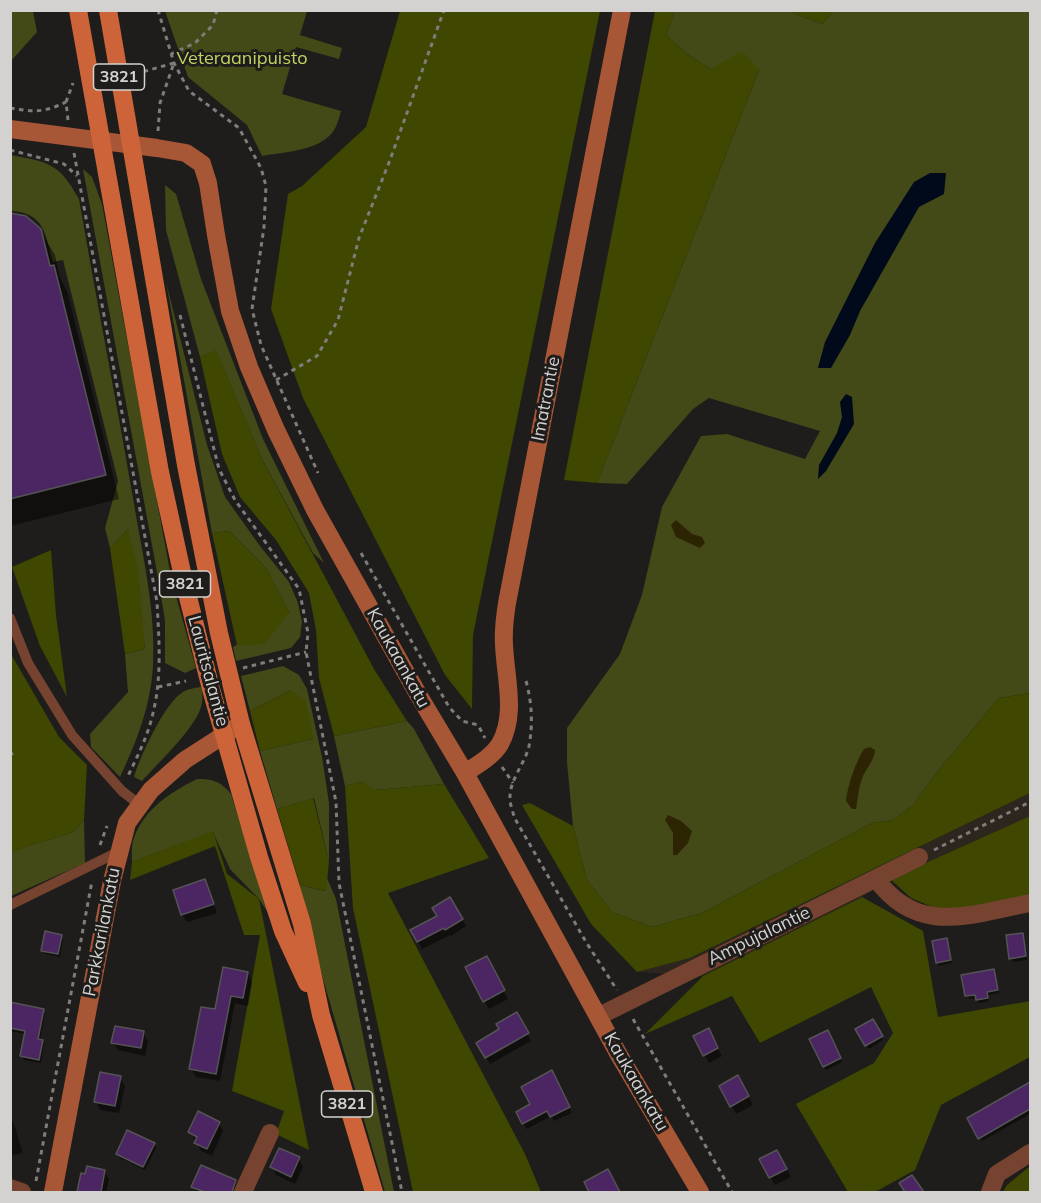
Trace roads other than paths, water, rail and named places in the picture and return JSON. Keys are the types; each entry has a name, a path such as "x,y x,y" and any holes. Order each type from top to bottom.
{"main road":[{"name":"3821","path":"78,10 100,140"},
{"name":"3821","path":"108,10 129,144"},
{"name":"Lauritsalantie","path":"100,140 160,472 183,577 211,689 233,728"},
{"name":"Lauritsalantie","path":"129,144 233,728 302,924 321,1015 374,1192"}],"street":[{"name":"Imatrantie","path":"465,773 492,753 500,744 507,728 509,711 504,644 507,603 622,10"},
{"name":"Kaukaankatu","path":"10,129 186,153 202,164 208,183 231,311 249,367 276,430 315,510 700,1192"},
{"name":"Parkkarilankatu","path":"53,1192 118,852 127,823 151,790 185,760 233,728"},
{"name":"Ampujalantie","path":"599,1016 920,857"},
{"path":"876,879 888,895 922,915 945,918 1030,903"},
{"path":"243,1192 270,1133"},
{"path":"990,1192 997,1174 1030,1153"},
{"path":"10,1188 29,1187"}],"lane":[{"path":"10,618 28,663 72,735 122,791 140,805"},
{"path":"10,905 118,852"}],"water":[{"path":"930,173 946,173 944,194 919,207 860,311 850,335 831,368 818,368 825,342 875,243 914,182"},
{"path":"846,394 852,397 854,424 826,471 818,479 819,465 837,433 842,417 840,402"}],"park label":[{"name":"Veteraanipuisto","path":"242,59"}]}
